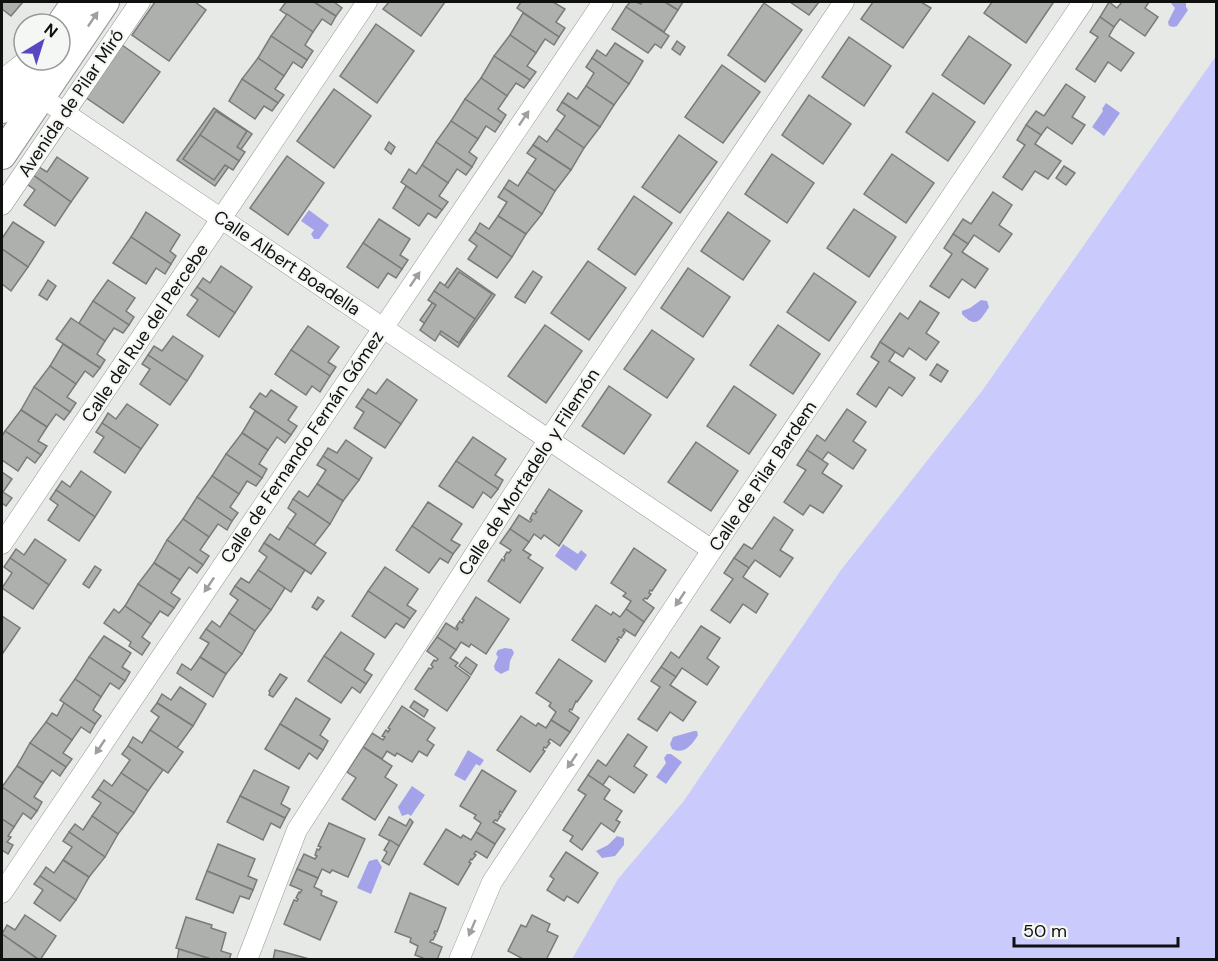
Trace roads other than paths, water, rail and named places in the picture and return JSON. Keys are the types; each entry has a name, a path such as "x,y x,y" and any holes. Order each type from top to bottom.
{"street":[{"name":"Avenida de Pilar Miró","path":"2,155 105,2"},
{"name":"Avenida de Pilar Miró","path":"2,205 140,2"},
{"name":"Calle del Rue del Percebe","path":"2,544 367,2"},
{"name":"Calle de Fernando Fernán Gómez","path":"2,893 603,2"},
{"name":"Calle de Mortadelo y Filemón","path":"248,960 297,830 549,440 844,2"},
{"name":"Calle de Pilar Bardem","path":"459,960 492,882 712,550 1083,2"},
{"path":"2,109 28,72"},
{"name":"Calle Albert Boadella","path":"41,97 712,550"}]}
